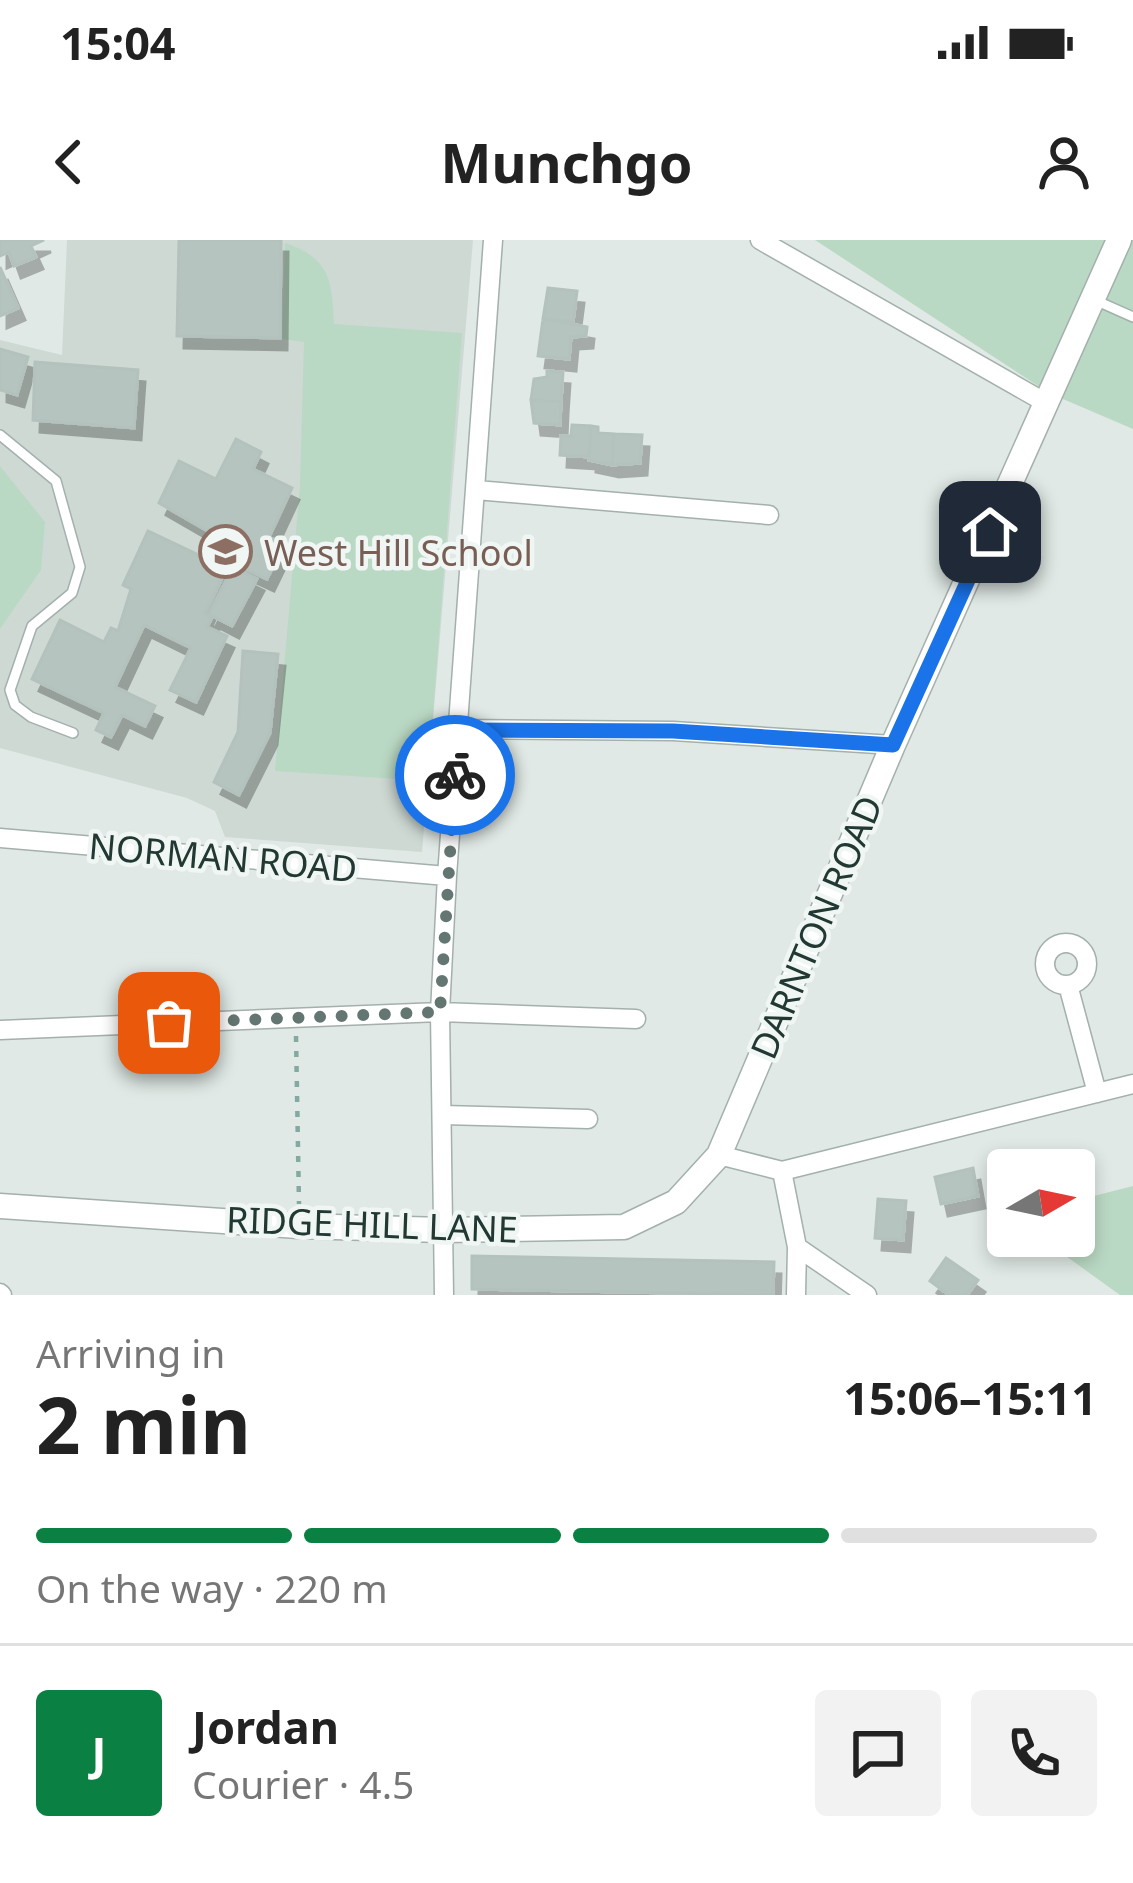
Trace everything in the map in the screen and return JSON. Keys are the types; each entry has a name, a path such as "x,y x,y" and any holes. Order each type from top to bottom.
{"street":[{"path":"444,1295 440,1012 493,240"},
{"path":"760,240 1048,404"},
{"name":"DARNTON ROAD","path":"718,1155 893,745 1119,240"},
{"path":"476,490 769,515"},
{"path":"459,730 673,731 893,745"},
{"name":"NORMAN ROAD","path":"0,838 447,876"},
{"path":"1068,985 1097,1093"},
{"path":"0,1030 440,1012 636,1019"},
{"path":"718,1155 782,1171 1133,1084"},
{"path":"443,1114 588,1120"},
{"name":"RIDGE HILL LANE","path":"0,1206 298,1226 624,1227 676,1202 718,1155"},
{"path":"782,1171 797,1247 796,1295"},
{"path":"797,1247 867,1295"}],"lane":[{"path":"1092,299 1133,317"},
{"path":"0,435 56,482 80,567 73,593 32,626 14,670 12,697 31,717 73,733"},
{"path":"0,704 12,697"}],"path":[{"path":"296,1018 298,1226"}],"shaded area":[{"name":"West Hill School","path":"67,240 473,240 422,852 225,837 215,811 187,798 0,748 0,340 62,355"}],"green space":[{"path":"815,240 1133,240 1133,429 1049,393"},
{"path":"285,243 312,256 326,273 334,324 462,333 428,781 275,771 300,485 304,342 282,339"},
{"path":"0,466 45,522 41,570 0,629"},
{"path":"1133,1186 1133,1295 1120,1295 1067,1257 1095,1257 1095,1196"}],"building":[{"path":"0,240 44,240 31,246 36,257 14,266 9,252 0,256"},
{"path":"179,240 281,240 280,338 177,336"},
{"path":"0,267 18,308 0,316"},
{"path":"548,288 577,291 573,322 543,319"},
{"path":"543,319 587,327 586,336 571,337 569,359 538,356"},
{"path":"0,349 28,357 17,395 0,390"},
{"path":"35,362 138,370 134,428 33,420"},
{"path":"547,371 563,372 561,402 531,400 534,379 547,377"},
{"path":"531,400 561,402 560,425 534,423"},
{"path":"572,425 591,426 589,457 560,455 561,436 571,436"},
{"path":"591,426 598,427 598,433 614,434 612,465 589,460"},
{"path":"614,434 642,435 640,463 612,465"},
{"path":"236,439 261,452 253,469 292,488 269,537 284,544 267,579 230,562 205,614 212,618 207,627 227,636 196,702 170,690 191,648 144,625 115,687 155,706 145,726 122,715 111,737 96,730 104,713 32,679 60,620 104,642 111,628 118,631 131,589 123,585 148,531 218,564 225,541 159,503 179,461 216,479"},
{"path":"233,567 257,579 232,626 209,614"},
{"path":"243,651 278,654 270,733 239,795 214,782 238,732"},
{"path":"973,1168 978,1196 941,1204 935,1177"},
{"path":"878,1199 906,1201 903,1240 875,1238"},
{"path":"472,1256 774,1262 773,1295 472,1289"},
{"path":"946,1258 978,1280 967,1295 949,1295 930,1281"}],"way so far":[{"path":"169,1023 440,1012 455,775"}],"place":[{"name":"West Hill School","path":"225,552"}],"route":[{"path":"455,775 459,730 673,731 893,745 990,532"}]}
